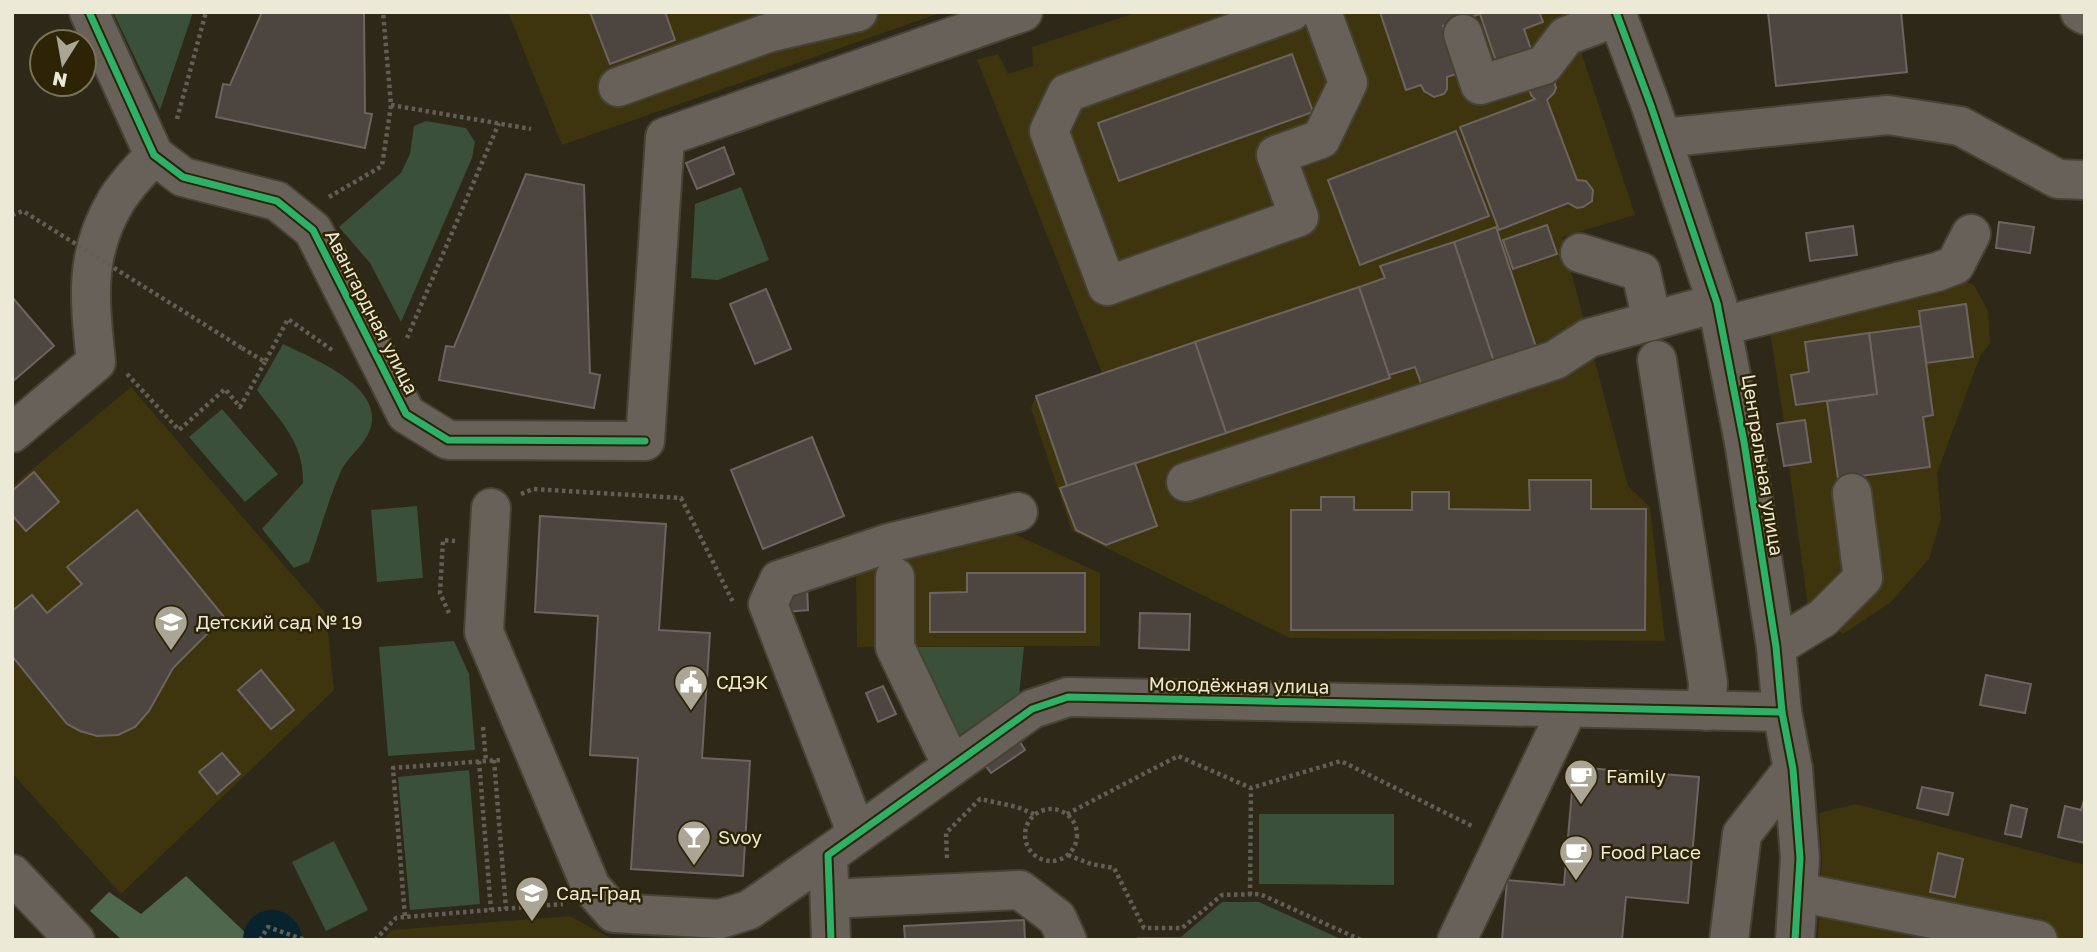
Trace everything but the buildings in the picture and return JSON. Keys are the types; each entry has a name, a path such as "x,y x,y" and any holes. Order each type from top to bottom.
{"street":[{"path":"12,433 96,362 89,290 98,237 117,199 160,160 89,12"},
{"path":"618,87 764,23 858,12"},
{"name":"Авангардная улица","path":"160,160 183,177 277,201 313,230 406,414 448,440 645,441 665,137 1023,12"},
{"path":"1291,12 1067,93 1049,131 1107,286 1299,217 1276,155 1321,139 1348,83 1322,12"},
{"path":"2080,12 2085,15"},
{"path":"1464,34 1480,85 1544,65 1566,36 1616,15"},
{"name":"Центральная улица","path":"1616,15 1662,138 1720,314 1744,442 1793,769 1800,858 1795,940"},
{"path":"1662,138 1888,115 1959,125 2058,179 2085,180"},
{"path":"1186,482 1555,360 1589,338 1652,321 1720,314 1937,272 1955,265 1971,234"},
{"path":"1580,253 1641,272 1652,321"},
{"path":"1657,360 1708,683 1706,711"},
{"path":"1776,647 1823,618 1863,578 1852,494"},
{"path":"491,508 484,632 595,892"},
{"path":"831,940 830,899 843,845 768,604 779,580 889,543 1018,512"},
{"path":"895,576 895,647 952,766"},
{"name":"Молодёжная улица","path":"595,892 614,913 720,919 749,910 1032,709 1068,697 1783,712"},
{"path":"1457,940 1568,708"},
{"path":"1729,940 1742,834 1793,769"},
{"path":"12,874 75,940"},
{"path":"830,899 1020,890 1057,918 1067,940"},
{"path":"1798,892 2038,940"}],"path":[{"path":"160,160 206,12"},
{"path":"296,216 382,166 391,105 383,12"},
{"path":"391,105 531,128"},
{"path":"389,380 499,124"},
{"path":"12,215 23,211 265,362"},
{"path":"125,372 179,430 225,389 240,407 288,319 340,356"},
{"path":"491,508 533,489 681,498 732,602 768,604"},
{"path":"1067,814 1178,756 1251,788 1341,761 1504,842"},
{"path":"405,917 393,768 536,757"},
{"path":"479,761 491,910"},
{"path":"494,761 506,909"},
{"path":"1251,788 1251,895"},
{"path":"949,893 946,833 980,799 1017,807 1034,814"},
{"path":"1053,808 1067,814 1076,827 1077,837 1068,855 1049,861 1030,852 1025,843 1024,832 1027,822 1034,814 1053,808"},
{"path":"1068,855 1091,864 1114,868 1144,928 1182,928 1222,895 1260,894 1361,940"},
{"path":"375,940 396,918 584,902 595,892"},
{"path":"260,940 268,926 305,940"}],"shaded area":[{"path":"508,12 943,12 562,145"},
{"path":"1138,12 1568,12 1635,215 1562,237 1628,486 1650,507 1665,641 1290,638 1072,531 1031,408 1036,396 1102,373 977,60 998,54 1008,74 1033,66 1032,47"},
{"path":"1951,277 1974,285 1988,311 1990,344 1981,354 1937,473 1941,519 1929,559 1891,602 1843,634 1808,607 1789,466 1784,466 1777,424 1784,422 1769,326"},
{"name":"Детский сад № 19","path":"131,387 326,614 334,690 121,894 12,773 12,486"},
{"path":"1008,531 1100,573 1100,646 857,647 856,569"},
{"path":"1856,804 2085,865 2085,940 1818,940 1822,860 1819,813"},
{"name":"Сад-Град","path":"570,916 614,940 383,940 392,930"}],"green space":[{"path":"113,12 193,12 160,110"},
{"path":"426,121 466,128 475,142 472,158 401,322 370,263 339,227 401,173 410,154 414,126"},
{"path":"741,187 769,260 718,280 691,278 695,204"},
{"path":"283,344 346,378 360,390 369,404 372,419 367,436 341,471 309,562 294,568 262,529 303,483 295,444 257,390"},
{"path":"222,409 278,474 245,502 189,437"},
{"path":"417,506 423,578 377,582 371,510"},
{"path":"454,641 469,674 475,750 388,756 379,647"},
{"path":"918,647 1024,647 1019,695 956,737"},
{"path":"469,770 480,904 410,910 398,777"},
{"path":"1259,814 1394,814 1394,885 1259,884"},
{"path":"334,841 368,910 326,931 292,862"},
{"path":"186,876 253,940 122,940 90,911 109,892 141,914"},
{"path":"1222,902 1259,902 1343,940 1135,940 1137,937 1181,937"}],"cycle path":[{"path":"89,12 154,155 183,177 277,201 313,230 406,414 448,440 645,441"},
{"path":"1616,12 1651,106 1717,303 1744,442 1776,647 1782,712 1793,769 1800,858 1795,940"},
{"path":"831,940 828,855 1032,709 1068,697 1782,712"}],"place":[{"name":"Детский сад № 19","path":"171,652"},
{"name":"СДЭК","path":"691,712"},
{"name":"Family","path":"1581,806"},
{"name":"Svoy","path":"694,867"},
{"name":"Food Place","path":"1576,882"},
{"name":"Сад-Град","path":"532,923"}]}
